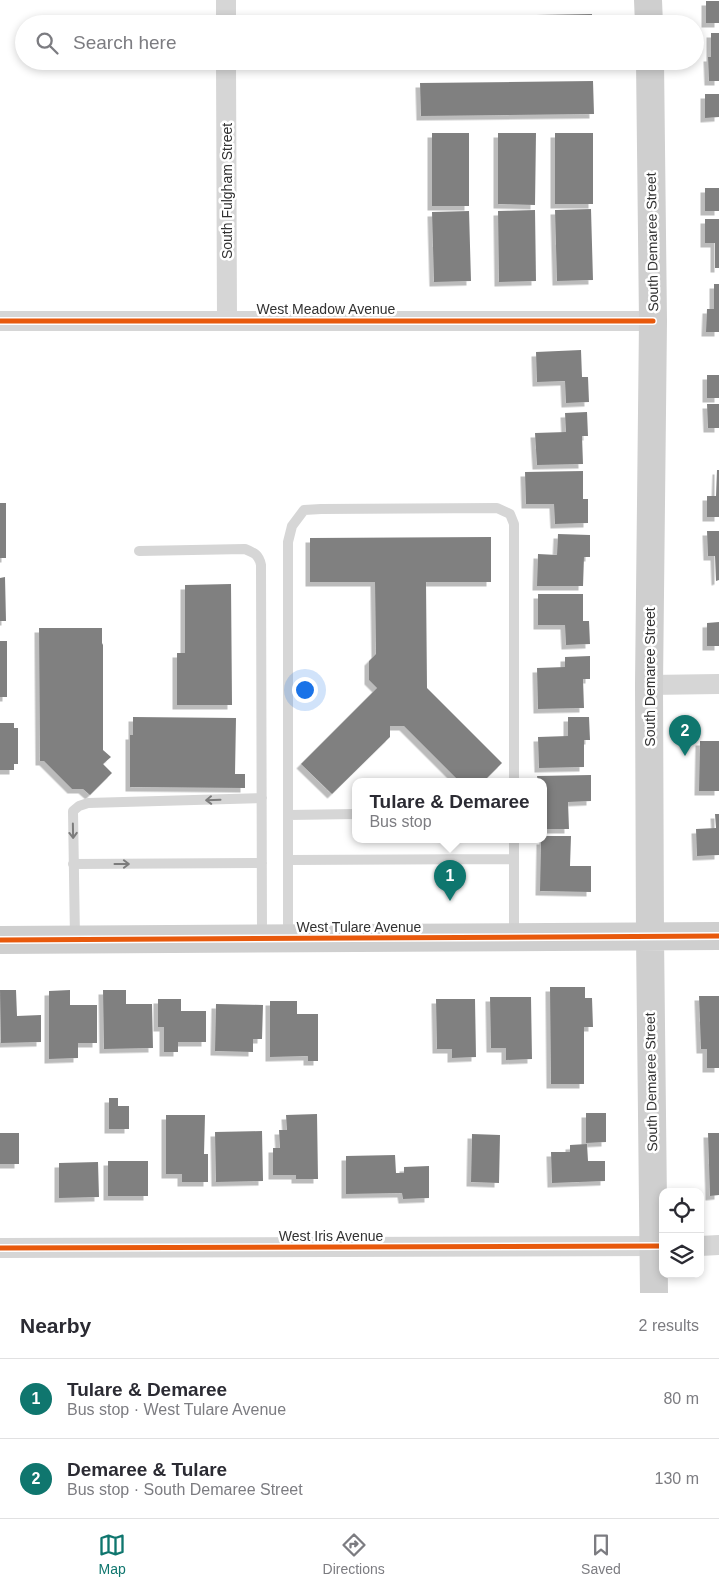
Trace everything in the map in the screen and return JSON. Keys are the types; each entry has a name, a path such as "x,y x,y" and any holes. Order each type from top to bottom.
{"main road":[{"path":"648,0 649,15"},
{"name":"South Demaree Street","path":"650,70 653,321 649,685 650,936 658,1246 654,1293"},
{"name":"West Tulare Avenue","path":"0,940 719,936"}],"street":[{"path":"226,0 226,15"},
{"name":"South Fulgham Street","path":"226,70 227,320"},
{"name":"West Meadow Avenue","path":"0,322 227,320 653,321"},
{"path":"649,685 719,684"},
{"path":"704,1246 719,1245"},
{"name":"West Iris Avenue","path":"0,1248 658,1246"}],"lane":[{"path":"275,938 288,860 288,542 292,526 304,510 497,508 510,514 514,524 514,778"},
{"path":"139,551 245,550 255,553 259,557 261,565 262,863 275,938"},
{"path":"75,939 73,812 79,806 88,803 262,798"},
{"path":"288,815 352,814"},
{"path":"514,843 514,937"},
{"path":"288,860 514,859"},
{"path":"74,864 262,863"}],"building":[{"path":"706,1 719,1 719,23 706,23"},
{"path":"592,14 592,15 535,15"},
{"path":"711,33 719,33 719,81 709,81 708,57 711,57"},
{"path":"593,81 594,114 421,116 420,83"},
{"path":"705,94 719,94 719,117 705,118"},
{"path":"432,133 469,133 469,206 432,206"},
{"path":"498,133 536,133 535,205 498,204"},
{"path":"555,133 593,133 593,204 555,204"},
{"path":"705,188 719,188 719,211 705,211"},
{"path":"591,209 593,280 557,281 555,210"},
{"path":"535,210 536,281 499,282 498,211"},
{"path":"469,211 471,281 434,282 432,212"},
{"path":"705,219 719,219 719,268 715,268 715,243 705,243"},
{"path":"714,284 719,284 719,332 706,332 707,309 714,309"},
{"path":"581,350 582,377 588,377 589,402 566,403 565,381 537,382 536,352"},
{"path":"707,375 719,375 719,398 707,398"},
{"path":"707,404 719,404 719,428 708,428"},
{"path":"587,412 588,436 582,436 583,464 537,465 535,433 566,432 565,413"},
{"path":"717,470 719,470 719,517 707,517 707,496 716,496"},
{"path":"583,471 583,499 588,499 588,523 555,524 554,504 526,504 525,472"},
{"path":"0,503 6,503 6,558 0,558"},
{"path":"707,531 719,531 719,580 716,581 715,556 708,556"},
{"path":"558,534 590,535 590,557 584,557 583,586 537,586 538,554 557,555"},
{"path":"491,537 491,582 426,582 427,688 502,763 487,778 456,778 404,726 390,726 390,737 332,794 301,764 377,688 369,680 369,661 376,654 375,582 310,582 310,538"},
{"path":"5,577 6,621 0,621 0,578"},
{"path":"231,584 232,705 177,705 177,653 185,653 185,585"},
{"path":"538,594 583,594 583,621 589,621 590,644 566,645 565,625 538,625"},
{"path":"719,622 719,646 707,646 707,623"},
{"path":"39,628 102,628 103,750 111,757 103,764 112,773 90,795 83,789 72,789 44,761 40,761"},
{"path":"0,641 7,641 7,697 0,697"},
{"path":"590,656 590,679 583,679 584,708 538,709 537,668 565,667 565,657"},
{"path":"133,717 236,718 235,774 245,774 245,788 130,787 130,735 133,735"},
{"path":"568,717 589,717 590,740 584,740 584,767 539,768 538,737 568,736"},
{"path":"0,723 14,723 14,728 18,728 18,764 14,764 14,770 0,770"},
{"path":"700,741 719,741 719,791 699,791"},
{"path":"591,775 591,801 568,802 569,829 547,829 547,778 537,778 537,776"},
{"path":"715,814 719,814 719,855 697,856 696,829 716,828"},
{"path":"547,836 571,836 570,866 591,866 591,892 540,891 541,843 547,843"},
{"path":"550,987 585,987 585,998 592,998 593,1027 584,1027 584,1084 551,1084"},
{"path":"0,990 16,990 17,1016 41,1015 41,1042 1,1043"},
{"path":"70,990 70,1005 97,1005 97,1043 78,1043 78,1058 49,1059 49,991"},
{"path":"103,990 126,990 126,1004 152,1004 153,1048 104,1049"},
{"path":"699,996 719,996 719,1068 707,1068 707,1049 701,1049"},
{"path":"490,997 531,997 532,1059 506,1060 506,1048 491,1048"},
{"path":"158,999 181,999 181,1011 206,1011 206,1042 178,1042 178,1052 164,1052 164,1027 158,1027"},
{"path":"436,999 475,999 476,1057 452,1058 452,1049 437,1049"},
{"path":"270,1001 297,1001 297,1014 318,1014 318,1061 308,1061 308,1056 270,1057"},
{"path":"216,1004 263,1005 262,1039 253,1039 253,1052 215,1051"},
{"path":"109,1098 118,1098 118,1106 129,1106 129,1129 109,1129"},
{"path":"586,1113 606,1113 606,1142 586,1143"},
{"path":"317,1114 318,1179 296,1179 296,1175 273,1175 273,1148 280,1148 279,1130 287,1130 286,1115"},
{"path":"166,1115 205,1115 204,1154 208,1154 208,1182 182,1182 182,1174 166,1174"},
{"path":"262,1131 263,1181 216,1182 215,1132"},
{"path":"0,1133 19,1133 19,1164 0,1164"},
{"path":"708,1133 719,1133 719,1195 710,1196"},
{"path":"472,1134 500,1135 499,1183 471,1182"},
{"path":"587,1144 588,1161 605,1161 605,1181 552,1183 551,1152 570,1152 570,1145"},
{"path":"395,1155 396,1173 404,1173 404,1167 429,1166 429,1198 403,1199 402,1193 346,1194 346,1156"},
{"path":"108,1161 148,1161 148,1196 108,1196"},
{"path":"98,1162 99,1197 59,1198 59,1163"}],"cycle path":[{"path":"0,321 653,321"},
{"path":"0,940 719,936"},
{"path":"0,1248 659,1246"}],"place":[{"name":"Demaree & Tulare","path":"685,756"},
{"name":"Tulare & Demaree","path":"450,901"}]}
